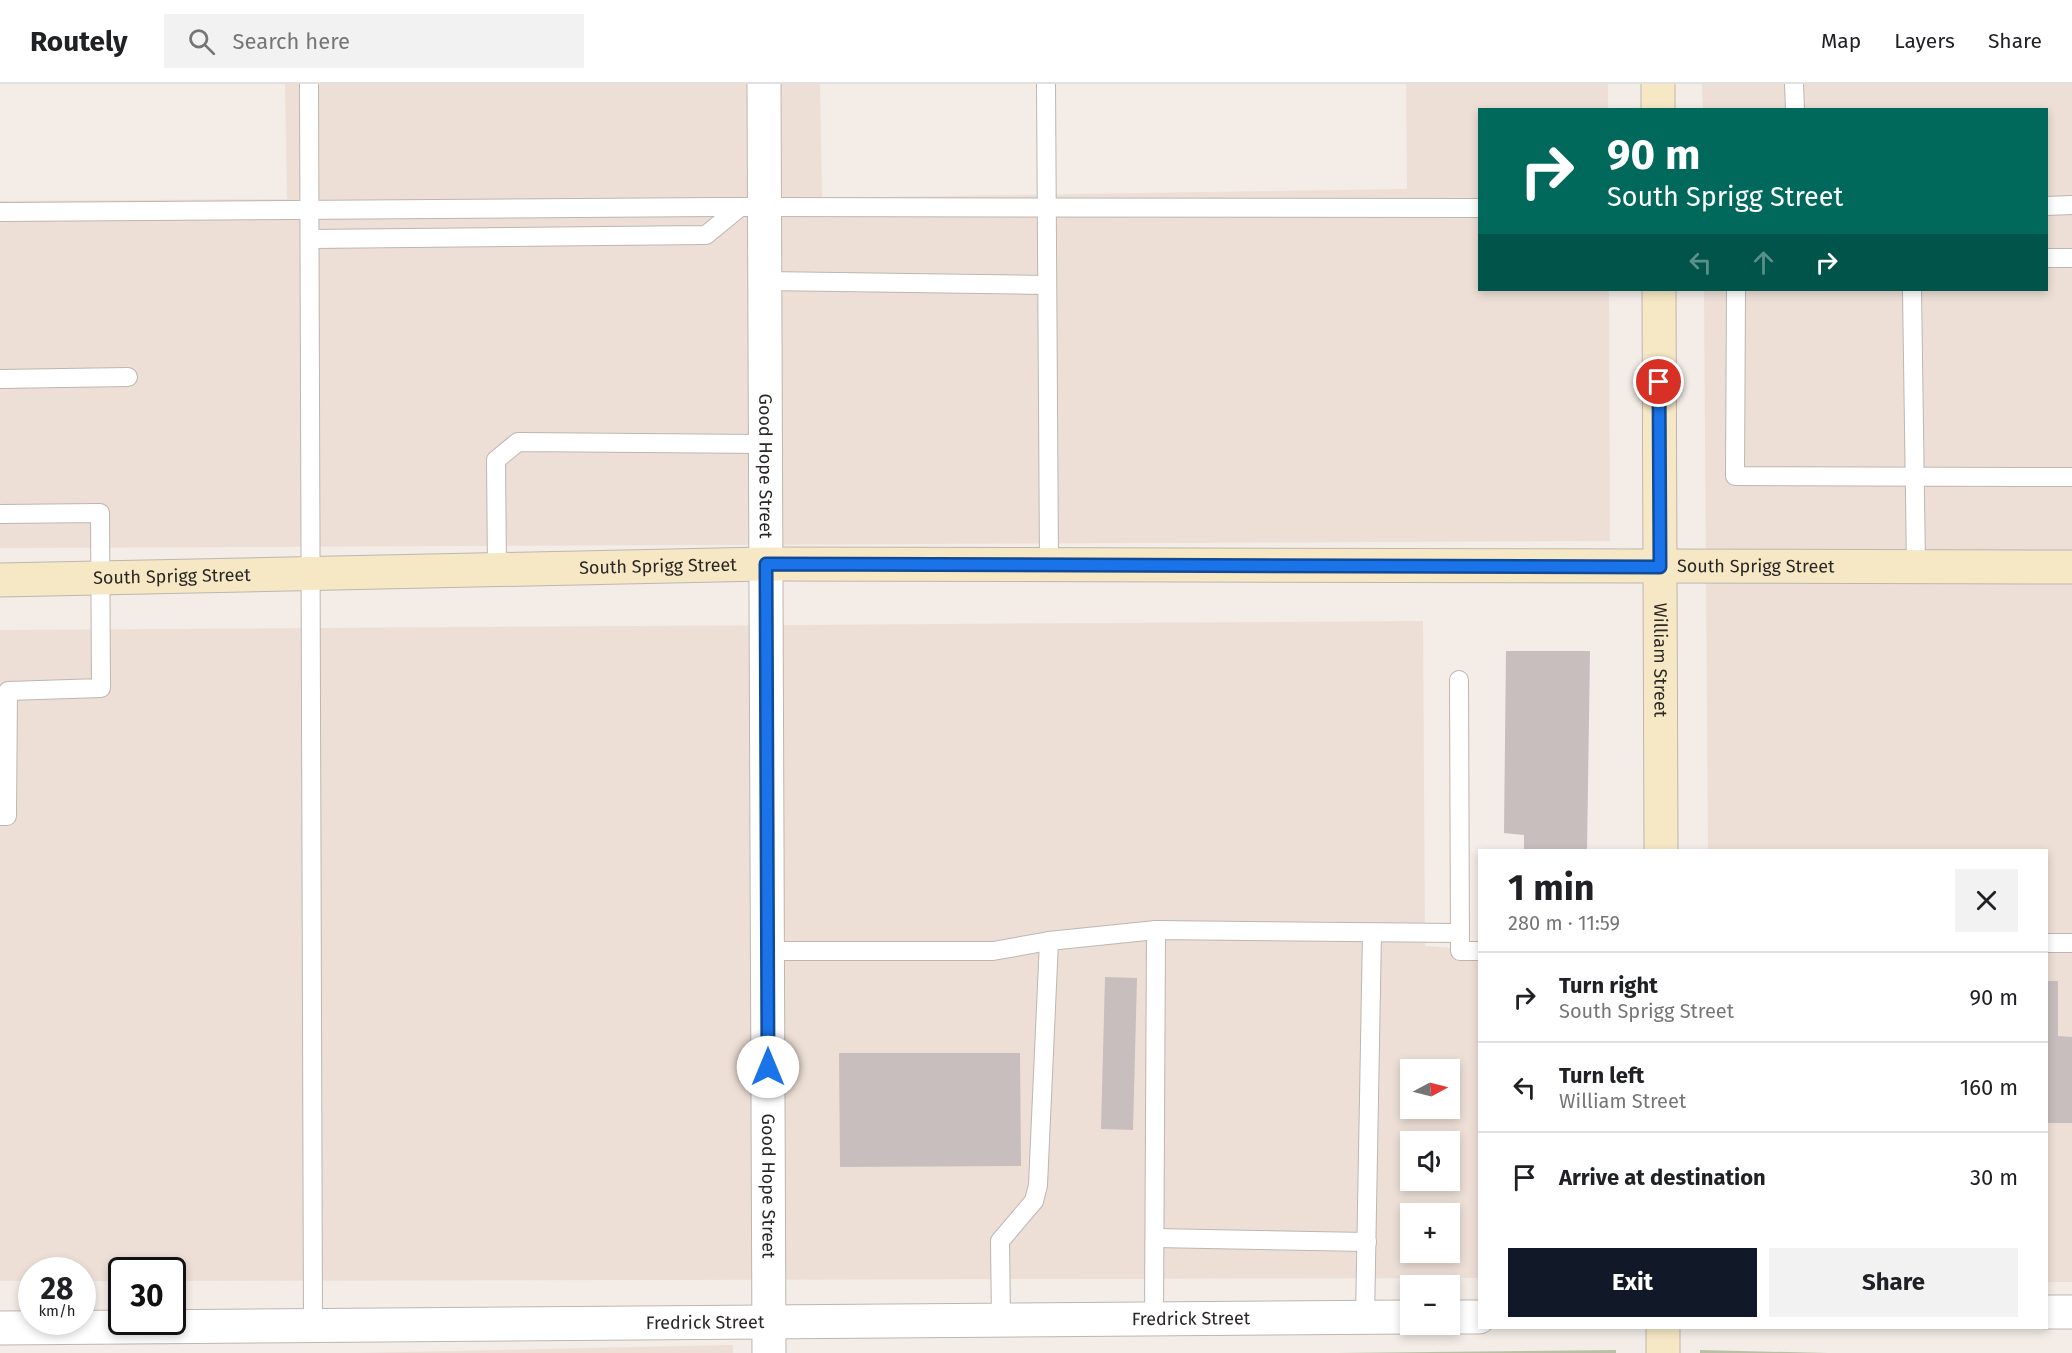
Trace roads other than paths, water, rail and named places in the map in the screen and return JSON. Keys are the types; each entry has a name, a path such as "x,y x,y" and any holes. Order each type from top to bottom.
{"main road":[{"path":"1658,84 1658,108"},
{"name":"William Street","path":"1659,291 1661,849"},
{"name":"South Sprigg Street","path":"0,580 766,564 2072,567"},
{"path":"1663,1329 1663,1353"}],"street":[{"name":"Good Hope Street","path":"764,84 752,208 765,281 769,1338"},
{"path":"2048,1312 2072,1312"},
{"name":"Fredrick Street","path":"0,1328 313,1326 769,1338 1001,1321 1400,1317"},
{"path":"1460,1317 1478,1317"}],"lane":[{"path":"309,84 313,1326"},
{"path":"1046,84 1049,565"},
{"path":"1794,84 1795,108"},
{"path":"2048,206 2072,206"},
{"path":"310,239 706,235 752,208"},
{"path":"0,212 310,209 1478,208"},
{"path":"2048,258 2072,258"},
{"path":"765,281 1046,285"},
{"path":"1736,291 1735,476 2072,477"},
{"path":"1912,291 1916,567"},
{"path":"0,379 128,376"},
{"path":"497,569 496,460 518,442 766,444"},
{"path":"0,514 100,513 100,688 4,692 7,816 0,816"},
{"path":"1459,680 1460,951 1478,951"},
{"path":"768,951 993,951 1049,941 1156,930 1459,933"},
{"path":"1154,1319 1156,930"},
{"path":"1365,1318 1372,933"},
{"path":"1001,1321 1000,1241 1034,1201 1038,1185 1049,941"},
{"path":"2048,943 2072,943"},
{"path":"1155,1238 1367,1242"}]}
